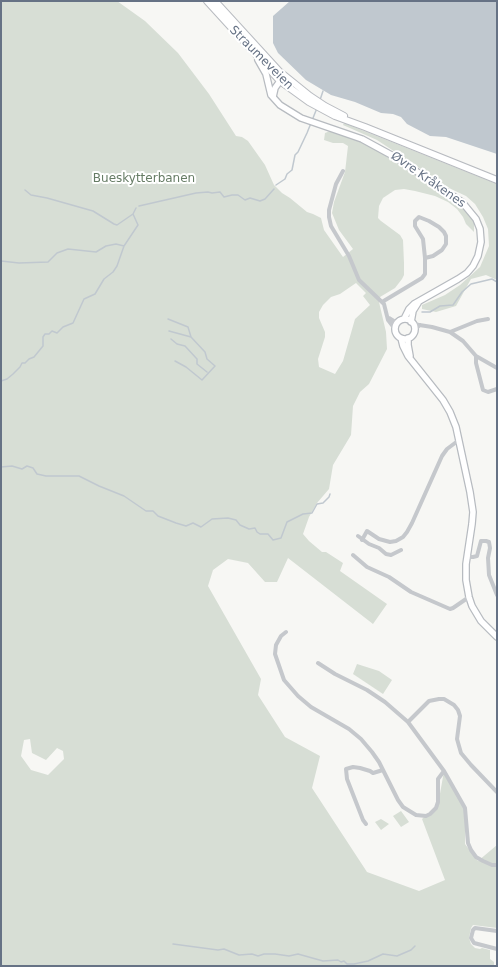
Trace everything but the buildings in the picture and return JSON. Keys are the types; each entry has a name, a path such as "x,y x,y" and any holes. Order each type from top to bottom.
{"main road":[{"name":"Straumeveien","path":"207,1 280,81 309,102 335,116 497,180"},
{"name":"Straumeveien","path":"215,1 279,71 325,106 365,127"},
{"path":"255,54 266,74 269,91 273,97"},
{"path":"273,97 275,88 280,81 279,71"},
{"name":"Øvre Kråkenes","path":"273,97 280,105 300,118 362,139 390,154 462,202 479,223 482,236 480,249 475,263 470,270 412,306 404,319"},
{"path":"401,338 408,338 412,335 413,311 419,302"},
{"path":"413,325 404,319 396,326 397,334 401,338 405,352 447,406 453,419 459,440 473,512 467,557 466,580 469,597 472,606 481,621 497,637"},
{"path":"408,338 409,352 413,362"}],"street":[{"path":"343,171 336,184 329,210 331,226 349,256 360,282 382,302 390,324 396,326"},
{"path":"382,302 422,278 425,272 423,239 415,226 415,221 419,218 440,227 446,236 446,244 442,250 433,256 425,258"},
{"path":"450,332 477,321 488,319"},
{"path":"413,325 420,325 450,332 463,341 476,356 497,368"},
{"path":"476,356 476,363 483,390 488,392 497,389"},
{"path":"362,540 367,532 379,539 390,542 398,540 408,532 442,456 456,441 459,440"},
{"path":"358,536 362,540 379,548 386,554 391,555 401,550"},
{"path":"467,557 477,556 481,541 489,542 489,575 497,595"},
{"path":"353,555 367,567 389,578 411,592 450,609 469,597"},
{"path":"286,632 281,636 276,645 275,654 284,680 298,696 311,707 349,729 361,739 372,752 402,805 416,815 422,816 430,814 436,808 438,802 438,779 440,774 444,771"},
{"path":"318,663 335,674 367,690 385,702 408,722 444,771 465,808 468,839 471,850 476,857 492,865 497,865"},
{"path":"408,722 429,701 444,699 454,705 460,716 458,739 461,753 497,792"},
{"path":"366,824 363,820 347,779 346,769 353,767 360,768 370,771 373,774 383,770"},
{"path":"497,931 475,928 471,938 474,943 497,949"}],"green space":[{"name":"Bueskytterbanen","path":"1,1 117,1 145,21 178,53 209,94 236,136 242,137 248,141 265,165 274,185 307,212 321,218 324,230 343,257 353,249 339,230 332,213 334,202 345,172 348,146 343,143 333,143 324,140 325,133 330,131 358,140 375,149 449,197 462,206 471,215 474,223 474,232 466,224 457,209 448,202 435,196 404,189 395,190 383,198 379,206 378,218 400,235 403,240 404,275 395,288 380,297 379,302 386,332 387,349 369,384 360,392 353,406 351,435 333,465 329,489 317,503 309,517 303,534 322,552 326,552 343,563 340,571 387,604 373,624 288,558 277,582 265,582 248,563 228,559 213,570 208,586 261,679 258,695 285,737 320,756 312,788 367,872 419,891 445,880 422,819 438,805 444,771 465,810 465,844 478,861 497,845 497,928 473,925 469,938 471,944 475,948 490,950 490,959 494,962 494,966 1,966","holes":["356,283 366,293 363,296 370,305 355,319 343,361 335,374 319,367 318,359 325,337 325,332 319,318 319,312 323,305 331,297 340,294","30,739 32,753 46,760 57,748 63,751 64,759 48,775 31,770 21,756 24,740"]},
{"path":"344,123 497,184 497,280 486,275 471,279 456,306 436,312 422,309 422,305 445,295 460,285 480,267 489,246 488,229 483,217 475,204 466,196 451,189 377,140 343,125"},
{"path":"357,664 379,671 392,680 383,694 353,674"},
{"path":"401,811 409,822 401,827 393,816"},
{"path":"381,819 389,824 381,830 375,822"}],"shaded area":[{"path":"290,1 497,1 497,154 446,137 430,136 407,124 401,117 393,114 381,113 355,102 331,95 306,80 278,53 273,43 273,16"}],"waterway":[{"path":"320,100 323,91"},
{"path":"276,185 285,179 287,174 292,170 295,155 307,133 317,108"},
{"path":"139,206 196,193 208,192 220,192 224,197 238,195 245,200 250,198 260,201 265,199 274,189"},
{"path":"25,190 31,195 93,211 117,225 133,214"},
{"path":"1,381 7,379 13,374 22,363 25,363 34,357 43,346 43,337 45,334 49,334 52,331 57,333 63,327 73,323 84,299 95,294 104,279 113,272 117,266 124,246 138,225 133,214 136,208"},
{"path":"1,261 19,263 48,262 57,253 68,249 96,252 106,246 116,244 124,246"},
{"path":"422,312 430,312 440,306 453,305 462,292 471,284 492,279 497,282"},
{"path":"168,319 188,327 191,337 205,352 207,359 215,366 202,380 186,367 175,361"},
{"path":"169,331 191,337"},
{"path":"171,339 177,344 185,346 197,359 197,364 207,372"},
{"path":"1,467 12,466 22,469 27,466 33,468 37,474 46,476 79,476 124,496 146,511 153,511 158,516 176,523 186,526 193,523 201,527 212,519 228,518 236,520 240,525 249,529 255,528 260,534 268,534 273,540 281,538 287,522 303,514 312,513 317,504 323,503 330,494"},
{"path":"173,944 218,950 224,949 239,955 252,954 258,956 264,954 275,954 289,956 298,954 323,961 344,961 347,964 368,961 383,954 397,956 411,950 415,946"}]}
